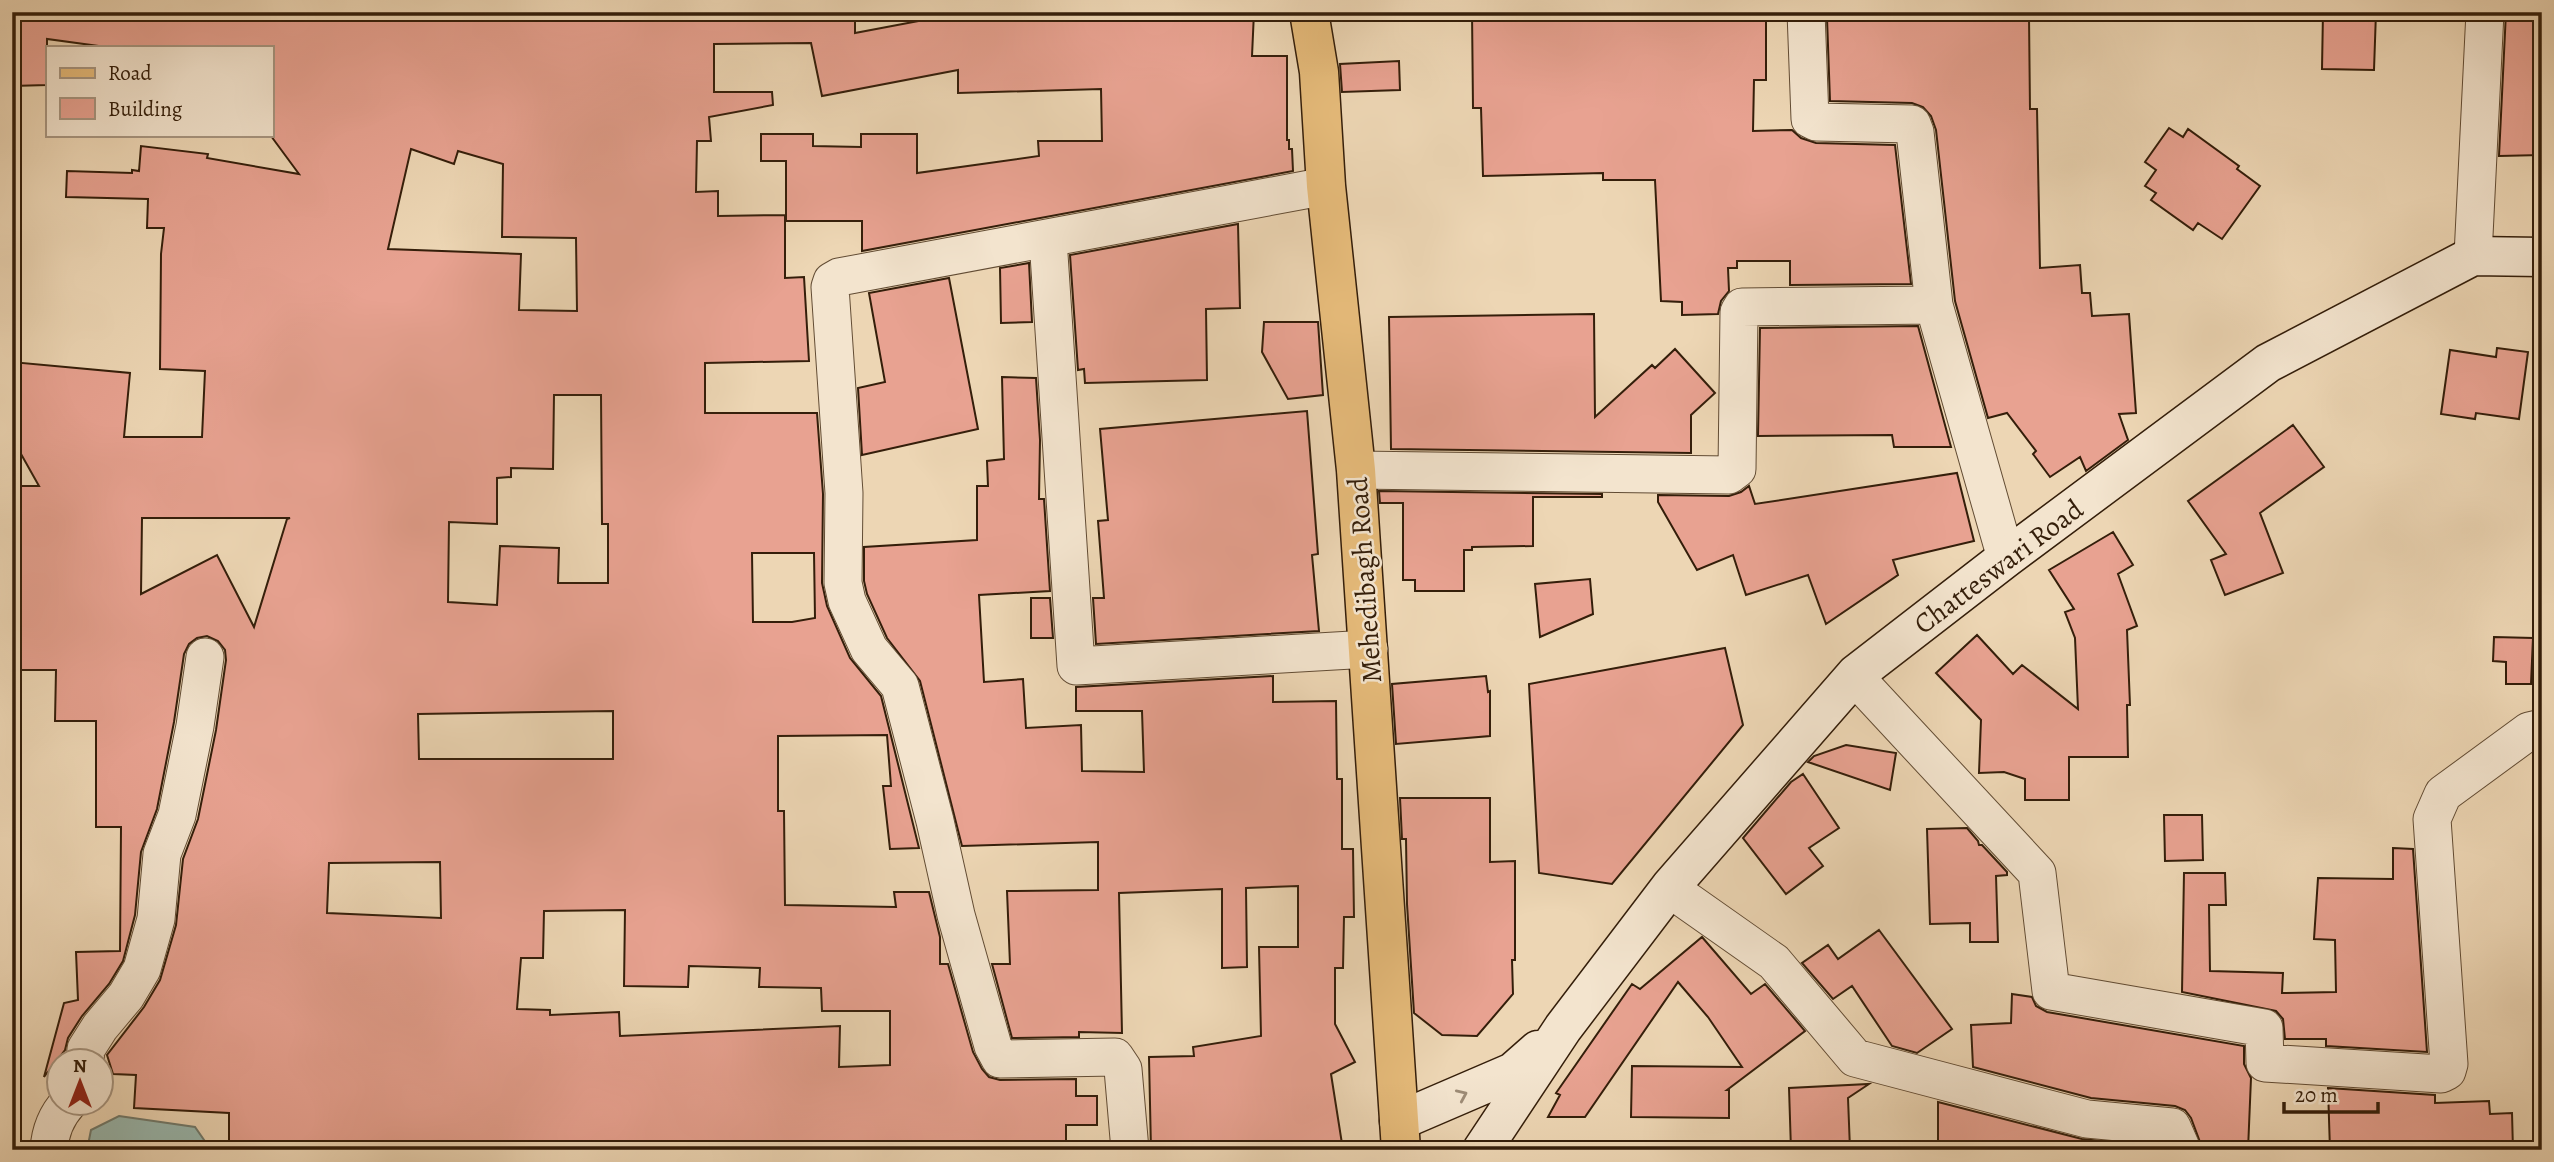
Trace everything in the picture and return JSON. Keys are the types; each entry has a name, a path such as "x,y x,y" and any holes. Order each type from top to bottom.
{"main road":[{"name":"Mehedibagh Road","path":"1309,12 1319,72 1326,186 1356,470 1400,1135"},
{"name":"Chatteswari Road","path":"1482,1150 1563,1028 1671,886 1856,674 2006,558 2268,363 2473,256 2542,257"},
{"name":"Chatteswari Road","path":"1400,1135 1513,1072 1563,1028"}],"street":[{"path":"1806,12 1810,120 1912,124 1915,132 1934,305 2006,558"},
{"path":"2473,256 2485,12"},
{"path":"1130,1150 1123,1069 1115,1057 1000,1059 993,1046 956,915 900,686 869,649 847,601 843,583 844,493 830,287 832,281 839,277 1326,186"},
{"path":"1048,239 1076,666 1369,649"},
{"path":"1356,470 1729,475 1737,470 1739,312 1742,307 1934,305"},
{"path":"88,1046 126,996 142,969 156,919 162,854 177,815 195,726 205,657"},
{"path":"1856,674 1867,690 2037,873 2051,991 2264,1028 2264,1063 2441,1074 2447,1071 2449,1064 2432,819 2443,794 2529,731 2542,728"},
{"path":"1671,886 1683,898 1773,962 1854,1058 2087,1119 2172,1127 2182,1150"},
{"path":"48,1150 57,1116"}],"water":[{"path":"119,1116 195,1127 211,1150 87,1150 91,1130"}],"building":[{"path":"12,12 855,12 855,33 966,12 1254,12 1252,56 1287,56 1287,140 1289,149 1292,149 1293,171 862,251 862,221 786,221 786,161 761,161 761,134 813,134 813,146 861,147 861,134 917,134 917,173 1039,156 1038,141 1102,141 1101,89 958,93 958,70 822,96 811,43 714,44 714,92 772,92 773,105 709,117 711,141 697,141 696,192 718,191 718,216 785,215 785,278 804,277 809,361 705,363 705,413 817,413 823,494 822,583 827,606 850,658 881,696 919,848 890,849 883,786 891,786 887,735 778,736 778,811 784,811 785,905 896,907 894,892 929,892 940,937 940,964 948,964 973,1052 982,1069 989,1077 1000,1080 1076,1079 1076,1096 1097,1096 1097,1125 1066,1125 1066,1150 229,1150 229,1113 134,1108 136,1075 116,1074 114,1046 144,1007 160,980 176,925 183,859 198,819 216,730 226,660 225,650 218,641 207,636 197,638 189,644 184,654 157,809 141,852 135,915 123,961 109,984 82,1016 66,1046 52,1046 64,1003 78,1000 76,952 120,951 121,827 96,827 96,721 55,721 56,670 12,670 12,486 39,486 12,438 12,362 130,373 124,437 202,437 205,371 160,369 161,254 164,228 147,228 148,199 66,197 67,171 139,171 141,146 208,154 207,158 299,174 271,136 273,46 99,46 47,39 46,85 12,86","holes":["411,149 454,164 458,151 503,164 502,237 576,238 577,311 519,310 521,254 388,249","554,395 601,395 602,524 608,524 608,583 558,583 559,548 500,546 497,605 448,602 449,522 497,524 497,478 511,477 511,468 553,469","142,518 290,518 287,519 254,627 217,555 141,594","752,553 814,553 815,618 792,622 753,622","613,711 613,759 419,759 418,714","440,862 441,918 327,913 329,863","625,910 624,986 688,987 689,966 760,968 759,987 821,988 822,1011 890,1011 890,1065 839,1067 840,1026 620,1036 619,1012 550,1015 550,1010 517,1009 521,958 543,958 544,911"]},
{"path":"1472,12 1504,12 1504,18 1652,17 1652,12 1766,12 1766,80 1754,80 1753,131 1792,130 1801,138 1816,143 1895,145 1911,284 1790,285 1790,261 1737,261 1737,268 1728,268 1729,291 1721,301 1718,314 1682,315 1682,302 1661,301 1655,180 1603,180 1603,173 1483,176 1481,108 1473,108"},
{"path":"1931,12 1997,12 1997,18 2029,17 2030,109 2037,109 2040,268 2080,265 2082,293 2090,293 2092,316 2129,314 2136,413 2119,414 2128,440 2086,471 2080,457 2050,477 2033,454 2036,451 2007,413 1988,418 1955,301 1936,130 1931,116 1923,107 1912,103 1830,101 1827,18 1931,17"},
{"path":"2323,12 2376,12 2374,70 2322,69"},
{"path":"2506,12 2542,12 2542,155 2499,156"},
{"path":"1399,61 1400,90 1342,92 1340,64"},
{"path":"2169,128 2183,137 2188,129 2239,166 2237,169 2260,186 2222,239 2198,223 2193,230 2151,200 2156,193 2145,186 2156,170 2145,162"},
{"path":"1238,224 1240,308 1206,309 1207,380 1085,383 1084,369 1078,370 1070,255"},
{"path":"1029,263 1032,322 1001,323 1000,268"},
{"path":"949,278 978,429 862,455 858,388 885,382 869,293"},
{"path":"1594,314 1595,417 1652,365 1655,368 1675,349 1715,393 1691,415 1691,453 1391,449 1389,317"},
{"path":"1264,322 1318,322 1323,395 1288,399 1262,352"},
{"path":"1918,326 1951,447 1894,447 1892,435 1758,436 1760,328"},
{"path":"2497,348 2528,352 2519,419 2476,413 2475,419 2441,414 2450,350 2496,357"},
{"path":"1002,377 1036,378 1040,440 1039,499 1044,499 1050,591 979,595 984,682 1023,679 1026,728 1081,725 1082,771 1144,772 1142,711 1076,711 1076,687 1273,676 1273,702 1336,701 1337,779 1342,779 1342,849 1353,849 1354,917 1344,917 1343,968 1335,968 1335,1024 1355,1062 1331,1074 1343,1150 1151,1150 1149,1057 1194,1056 1193,1047 1261,1036 1259,947 1298,947 1298,886 1246,888 1247,967 1222,968 1222,889 1119,893 1122,1033 1079,1032 1079,1037 1012,1038 992,964 1010,964 1007,891 1098,890 1098,842 962,846 920,681 887,638 864,581 864,547 977,540 977,486 988,486 987,461 1004,459"},
{"path":"1307,411 1318,554 1312,555 1319,631 1096,644 1093,598 1104,598 1098,521 1108,520 1100,429"},
{"path":"2293,425 2324,467 2260,513 2283,573 2225,595 2211,560 2226,554 2188,501"},
{"path":"1957,473 1974,541 1893,560 1898,575 1826,624 1808,575 1746,595 1733,555 1697,570 1658,502 1658,495 1729,496 1749,486 1755,504"},
{"path":"1379,491 1602,494 1602,497 1533,497 1533,546 1472,547 1472,550 1464,550 1464,591 1415,591 1415,580 1403,580 1403,503 1380,503"},
{"path":"2113,532 2133,565 2118,574 2137,626 2127,630 2130,705 2127,705 2128,757 2069,757 2069,800 2025,800 2025,779 2004,772 1979,773 1981,720 1936,673 1977,635 2013,674 2022,665 2078,709 2075,638 2065,612 2074,609 2049,570"},
{"path":"1590,579 1593,614 1540,637 1535,584"},
{"path":"1031,598 1050,598 1053,638 1031,638"},
{"path":"2494,637 2533,638 2531,684 2506,684 2506,662 2493,661"},
{"path":"1725,648 1743,725 1612,884 1539,873 1529,684"},
{"path":"1486,676 1488,692 1490,691 1490,736 1396,744 1392,684"},
{"path":"1846,745 1896,753 1890,790 1808,762 1814,756"},
{"path":"1803,774 1839,828 1809,848 1823,866 1786,894 1743,838 1791,782"},
{"path":"1400,798 1490,798 1490,862 1515,861 1513,994 1477,1036 1442,1035 1414,1013 1406,839 1402,839"},
{"path":"2164,815 2202,815 2203,860 2165,861"},
{"path":"1967,828 1979,845 2007,872 2007,875 1996,876 1998,942 1970,942 1970,923 1930,924 1927,829"},
{"path":"2393,848 2413,849 2427,1052 2326,1046 2326,1039 2285,1039 2283,1019 2276,1011 2182,992 2184,873 2225,873 2226,905 2209,905 2210,971 2283,973 2282,993 2336,992 2335,940 2314,939 2318,878 2393,879"},
{"path":"1879,930 1952,1029 1917,1053 1892,1046 1852,986 1833,999 1802,963 1828,945 1838,959"},
{"path":"1702,937 1751,994 1765,984 1805,1031 1727,1090 1729,1118 1631,1117 1632,1066 1742,1067 1708,1017 1678,982 1585,1117 1548,1117 1560,1095 1556,1093 1632,984 1640,989"},
{"path":"2012,994 2032,997 2036,1006 2047,1012 2244,1046 2244,1064 2251,1078 2248,1150 2203,1150 2191,1118 2185,1110 2175,1106 2091,1098 1973,1067 1971,1025 2011,1023"},
{"path":"1869,1084 1848,1098 1850,1149 1791,1150 1789,1088"},
{"path":"2328,1088 2435,1095 2435,1103 2489,1101 2490,1114 2512,1113 2513,1150 2330,1150"},
{"path":"1938,1102 2082,1139 2158,1147 2159,1150 1938,1150"}]}
